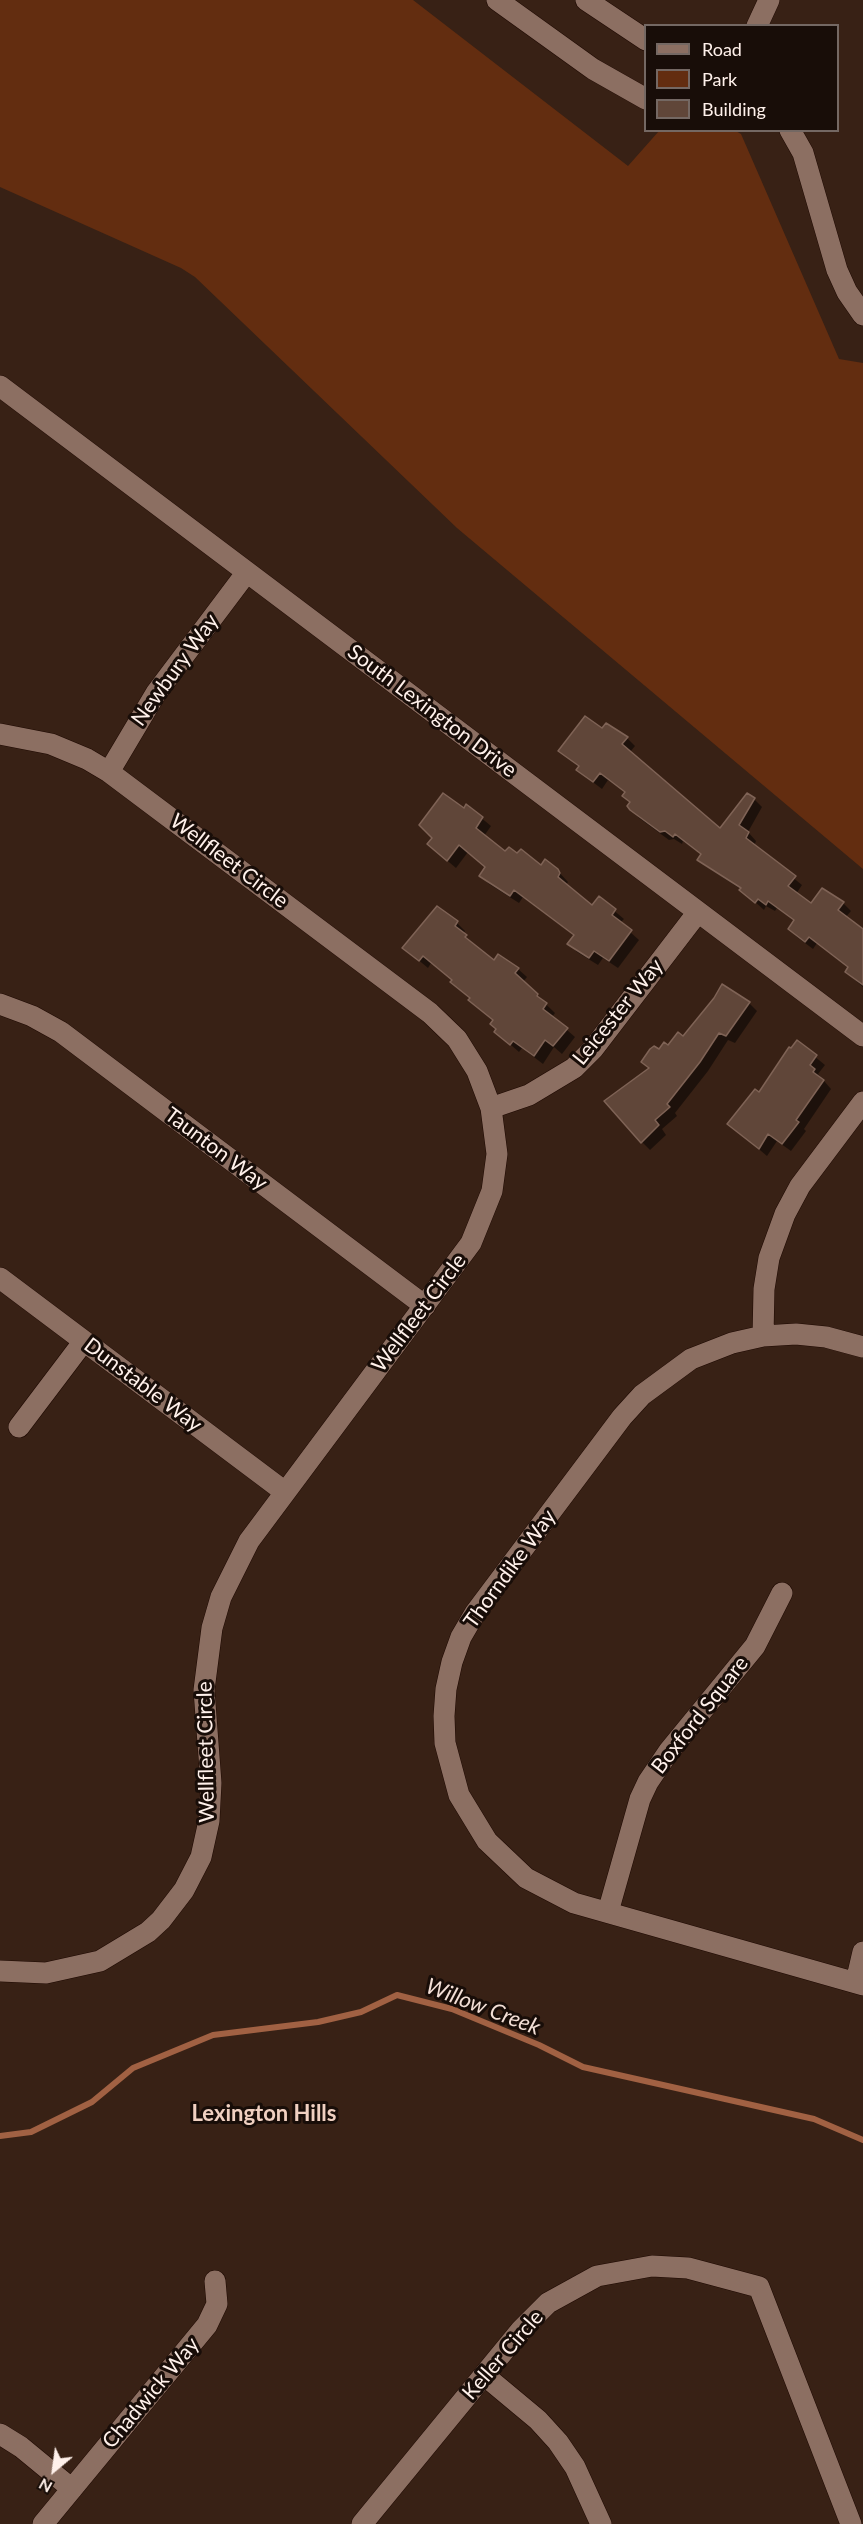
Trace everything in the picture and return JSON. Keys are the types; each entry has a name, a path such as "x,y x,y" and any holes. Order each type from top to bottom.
{"street":[{"path":"497,0 592,69 644,98"},
{"path":"586,0 644,39"},
{"path":"758,24 769,0"},
{"path":"791,132 804,153 837,270 847,292 863,315"},
{"name":"South Lexington Drive","path":"0,386 863,1036"},
{"name":"Newbury Way","path":"109,772 156,693 247,572"},
{"name":"Wellfleet Circle","path":"0,734 51,744 87,759 109,772 438,1019 468,1055 485,1088 491,1108 497,1154 487,1209 471,1243 249,1541 234,1568 212,1628 204,1690 211,1783 210,1821 201,1857 184,1890 162,1920 148,1932 100,1961 46,1973 0,1971"},
{"name":"Leicester Way","path":"491,1108 529,1095 574,1068 593,1049 698,912"},
{"name":"Taunton Way","path":"0,1004 32,1016 61,1032 425,1306"},
{"path":"763,1336 764,1289 769,1258 785,1214 800,1186 863,1102"},
{"name":"Dunstable Way","path":"0,1278 285,1492"},
{"name":"Thorndike Way","path":"859,1984 574,1903 526,1878 499,1854 471,1819 459,1795 445,1743 446,1689 461,1637 475,1613 622,1417 642,1395 691,1359 718,1347 763,1336 796,1334 826,1337 863,1347"},
{"path":"19,1427 84,1341"},
{"name":"Boxford Square","path":"608,1912 640,1799 648,1782 669,1751 755,1646 782,1593"},
{"path":"859,1984 863,1952"},
{"name":"Keller Circle","path":"362,2524 521,2330 548,2304 597,2277 633,2267 670,2266 706,2272 759,2287 851,2524"},
{"name":"Chadwick Way","path":"43,2524 207,2325 217,2304 215,2281"},
{"path":"484,2375 538,2420 558,2442 575,2466 601,2524"},
{"path":"0,2434 21,2447 72,2488"}],"green space":[{"path":"0,0 413,0 628,166 658,132 738,132 741,134 839,359 863,363 863,869 457,528 195,277 181,268 0,187"}],"building":[{"path":"585,716 602,728 606,723 628,737 622,744 720,828 747,793 755,798 739,825 749,832 746,838 796,876 788,886 811,903 822,888 844,902 838,910 863,929 863,985 845,972 848,967 809,937 805,942 788,929 794,920 768,901 766,905 758,899 755,903 739,890 741,888 697,860 701,854 675,834 673,837 665,831 660,832 630,810 627,806 630,802 622,796 625,792 600,773 593,782 576,770 579,766 558,751"},
{"path":"443,793 464,808 466,804 483,817 476,828 505,851 509,847 517,853 521,849 541,865 545,859 558,869 560,873 558,877 592,905 599,896 616,909 612,915 632,930 609,961 594,951 589,958 567,944 574,935 514,890 510,896 479,876 485,867 459,845 447,861 427,844 432,838 419,825"},
{"path":"437,906 458,921 455,926 467,935 465,937 494,960 498,954 519,968 515,973 547,1003 543,1009 568,1028 553,1046 545,1040 534,1056 513,1041 510,1045 494,1032 496,1029 490,1024 493,1020 468,1000 470,998 450,982 452,980 423,956 419,961 402,948"},
{"path":"722,984 750,1002 726,1036 719,1033 700,1062 667,1104 670,1107 655,1120 659,1125 641,1143 604,1101 649,1068 641,1062 650,1049 654,1046 659,1049 664,1042 668,1045 678,1032 683,1036 714,998"},
{"path":"797,1040 817,1055 810,1065 815,1069 813,1072 824,1080 796,1120 799,1122 782,1144 768,1134 759,1149 727,1124 755,1089 759,1092 789,1047 791,1048"}],"waterway":[{"name":"Willow Creek","path":"0,2136 31,2132 92,2102 133,2068 213,2035 318,2022 361,2012 397,1995 452,2009 539,2045 583,2067 814,2119 863,2140"}],"district":[{"name":"Lexington Hills","path":"264,2114"}]}
